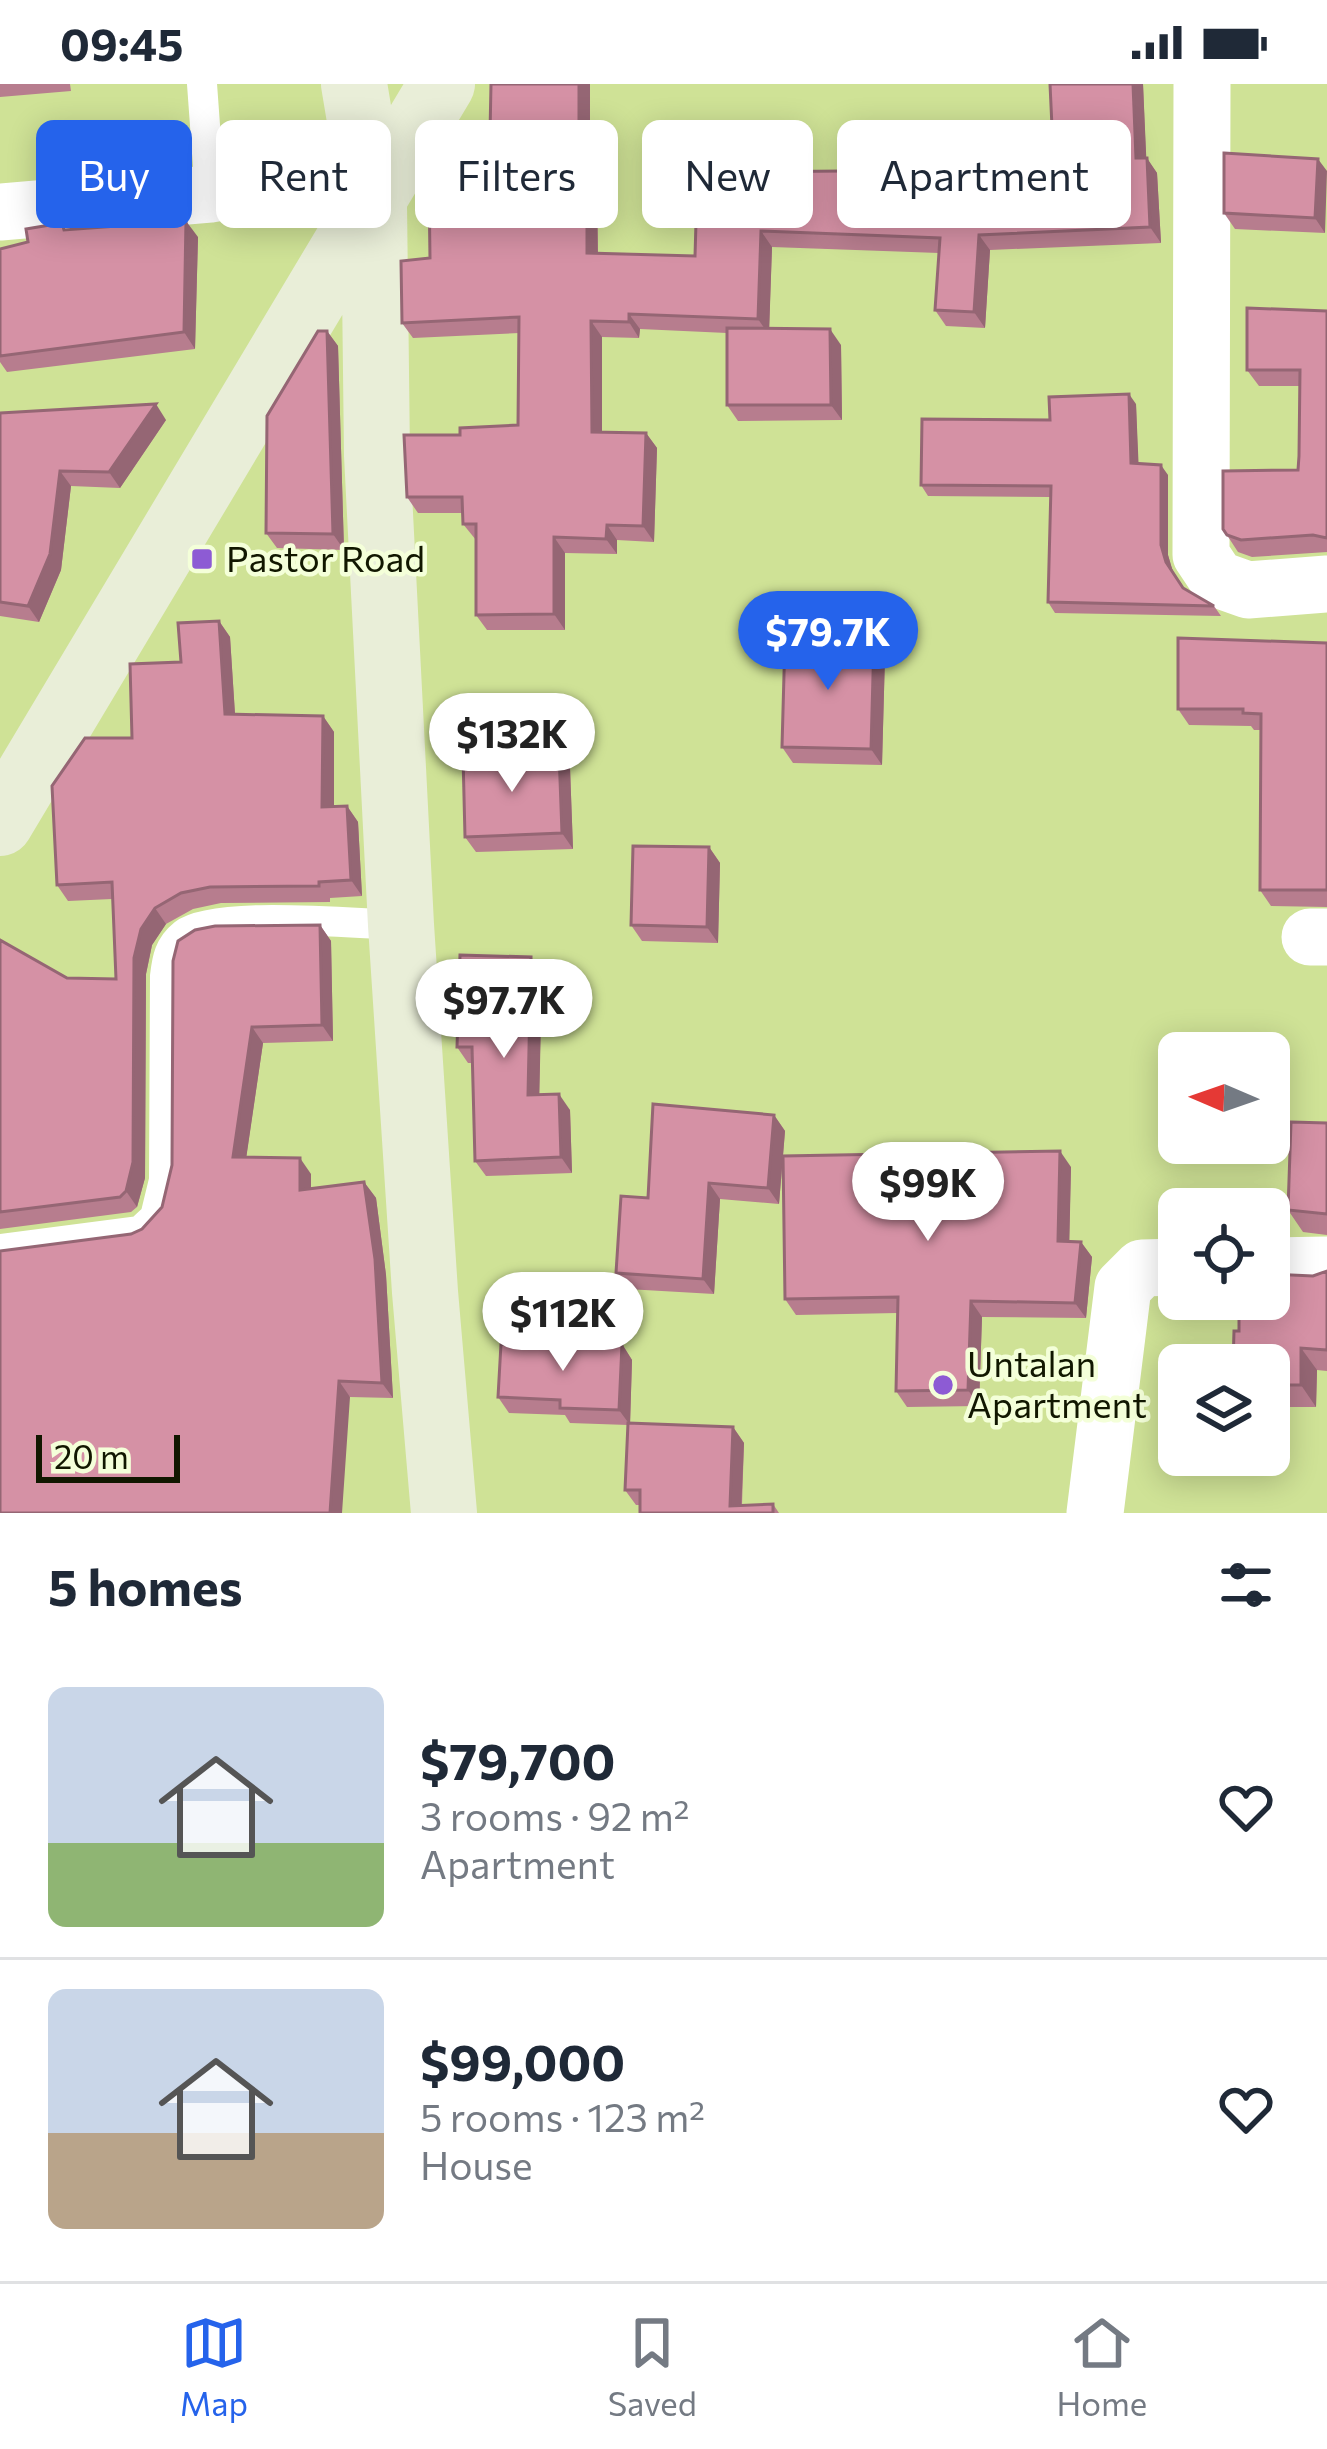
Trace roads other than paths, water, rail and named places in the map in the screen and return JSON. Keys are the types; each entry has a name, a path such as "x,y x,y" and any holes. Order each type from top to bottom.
{"street":[{"path":"354,84 360,120"},
{"path":"391,157 442,84"},
{"path":"1202,84 1201,555 1217,579 1248,590 1327,584"},
{"path":"0,212 216,194"},
{"path":"0,824 346,228"},
{"path":"371,228 377,455 401,925 444,1513"},
{"path":"1290,1266 1327,1265"},
{"path":"1095,1513 1123,1287 1142,1268 1158,1268"}],"lane":[{"path":"202,84 210,194"},
{"path":"0,1249 140,1231 154,1217 164,1180 165,976 169,951 185,932 214,921 401,925"}],"place":[{"name":"Pastor Road","path":"202,559"},
{"name":"Untalan Apartment","path":"943,1385"}]}
